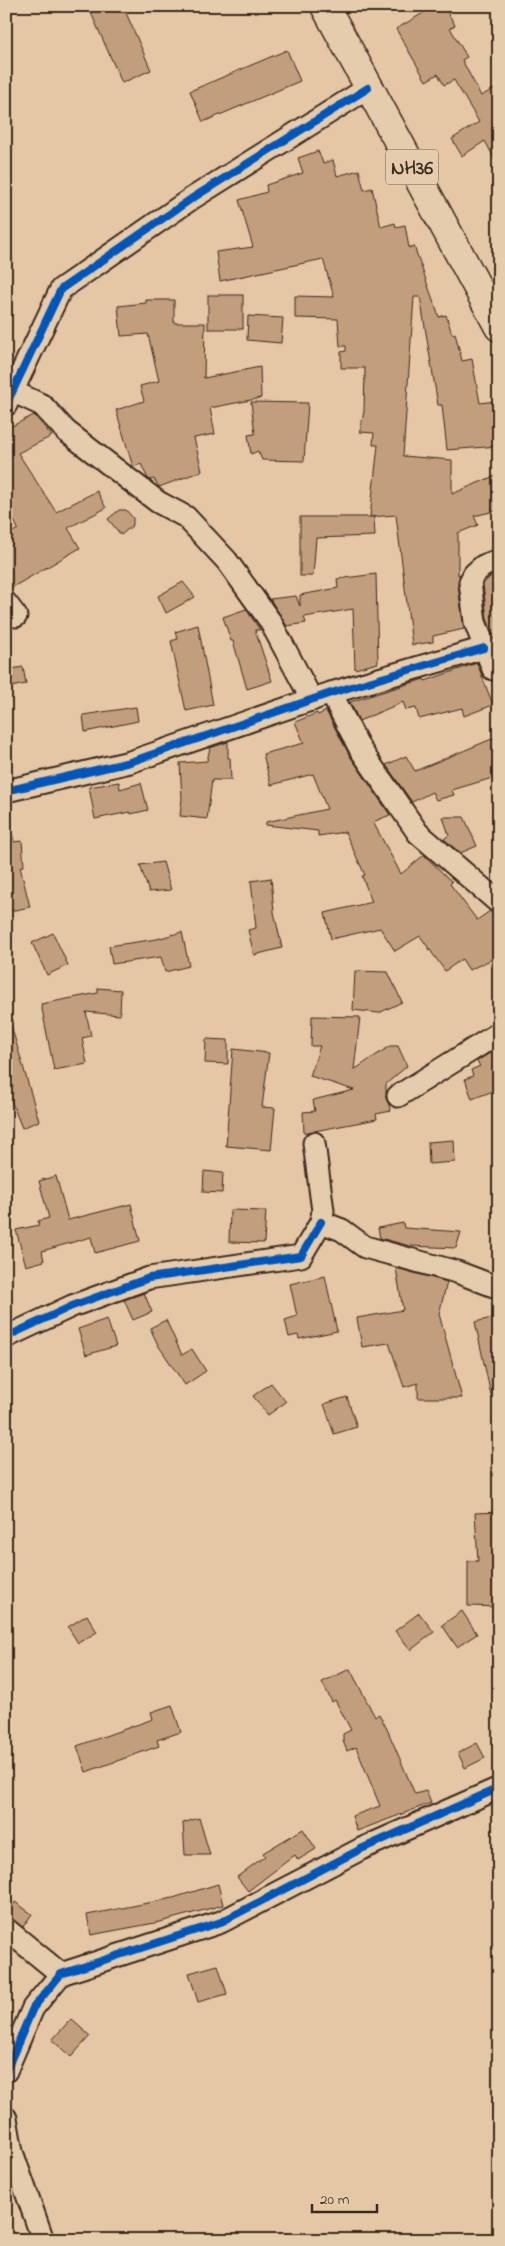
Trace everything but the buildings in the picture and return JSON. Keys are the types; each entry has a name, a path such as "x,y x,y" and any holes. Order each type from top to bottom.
{"highway":[{"name":"NH36","path":"325,6 499,327"}],"street":[{"path":"368,88 191,199 61,289 10,398 42,405 73,437 158,502 186,517 227,561 418,832 499,903"},
{"path":"493,669 475,622 470,582 478,570 499,560"},
{"path":"6,791 130,762 321,696 484,648"},
{"path":"398,1096 499,1033"},
{"path":"6,1337 72,1306 150,1278 301,1256 321,1222 324,1210 314,1143"},
{"path":"321,1222 342,1230 365,1247 457,1272 499,1288"},
{"path":"6,2071 33,2008 61,1974 221,1922 361,1849 499,1788"},
{"path":"6,1929 61,1974"},
{"path":"6,2118 12,2152 43,2240"}],"cycle path":[{"path":"6,405 61,289 191,199 368,88"},
{"path":"6,791 130,762 331,693 484,648"},
{"path":"6,1337 72,1306 149,1278 301,1256 321,1222"},
{"path":"6,2071 33,2008 61,1974 221,1922 361,1849 499,1788"}]}
